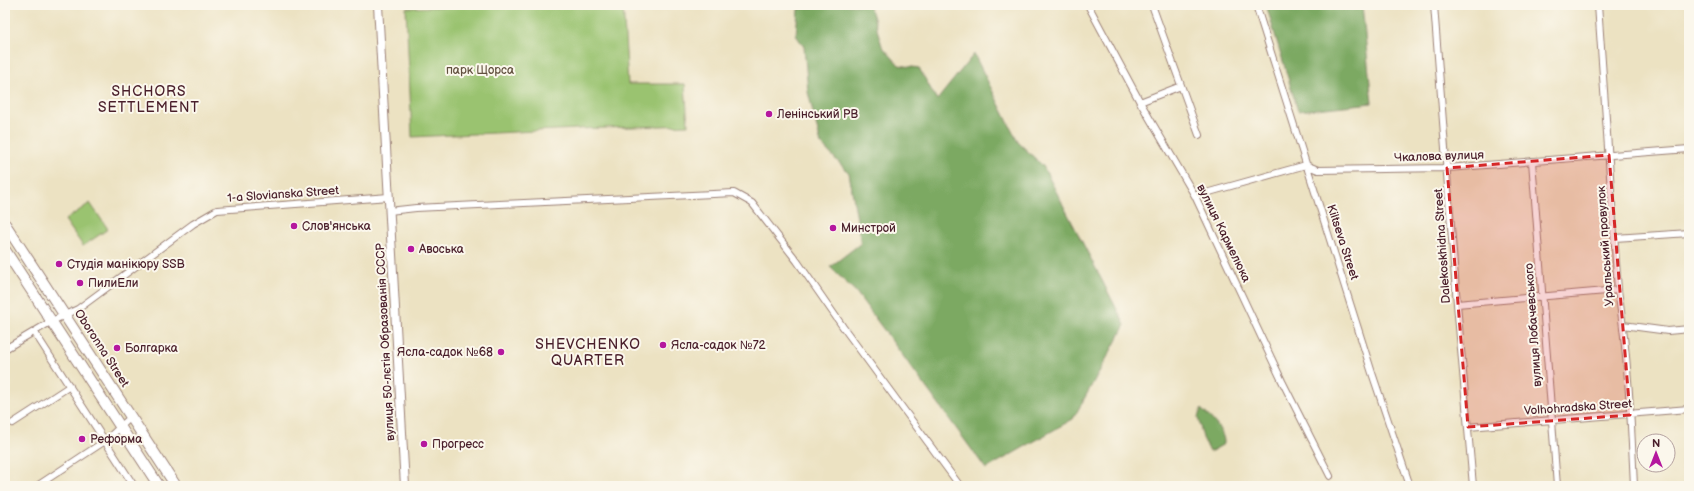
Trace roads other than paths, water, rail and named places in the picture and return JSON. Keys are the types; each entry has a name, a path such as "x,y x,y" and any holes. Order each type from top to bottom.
{"main road":[{"name":"Oboronna Street","path":"5,224 176,486"},
{"path":"5,250 109,412 159,486"}],"street":[{"name":"вулиця 50-лєтія Образованія СССР","path":"378,5 405,486"},
{"name":"вулиця Кармелюка","path":"1088,5 1140,102 1195,196 1282,381 1330,476"},
{"path":"1152,5 1199,135"},
{"name":"Kiltseva Street","path":"1256,5 1410,486"},
{"name":"Dalekoskhidna Street","path":"1434,5 1457,304 1473,486"},
{"name":"Уральський провулок","path":"1598,5 1616,238 1618,290 1623,325 1634,486"},
{"path":"1140,102 1181,86"},
{"name":"Чкалова вулиця","path":"1306,165 1318,170 1447,168 1689,149"},
{"name":"вулиця Лобачевського","path":"1532,161 1557,486"},
{"path":"1195,196 1306,165"},
{"path":"389,211 423,208 734,193 752,203 797,260 843,327 960,486"},
{"name":"1-a Slovianska Street","path":"5,349 52,321 78,310 193,224 217,210 389,197"},
{"path":"1616,238 1689,233"},
{"path":"1457,304 1618,290"},
{"path":"1623,325 1668,331 1689,329"},
{"path":"34,333 134,486"},
{"path":"13,423 70,386"},
{"name":"Volhohradska Street","path":"1468,427 1689,409"},
{"path":"37,486 105,440 131,417"}],"place":[{"name":"Ленінський РВ","path":"769,114"},
{"name":"Слов'янська","path":"294,226"},
{"name":"Минстрой","path":"833,228"},
{"name":"Авоська","path":"411,249"},
{"name":"Студія манікюру SSB","path":"59,264"},
{"name":"ПилиЕли","path":"80,283"},
{"name":"Ясла-садок №72","path":"663,345"},
{"name":"Болгарка","path":"117,348"},
{"name":"Ясла-садок №68","path":"501,352"},
{"name":"Реформа","path":"82,439"},
{"name":"Прогресс","path":"424,444"}],"district":[{"name":"SHCHORS SETTLEMENT","path":"149,100"},
{"name":"SHEVCHENKO QUARTER","path":"588,352"}],"park label":[{"name":"парк Щорса","path":"480,70"}]}
